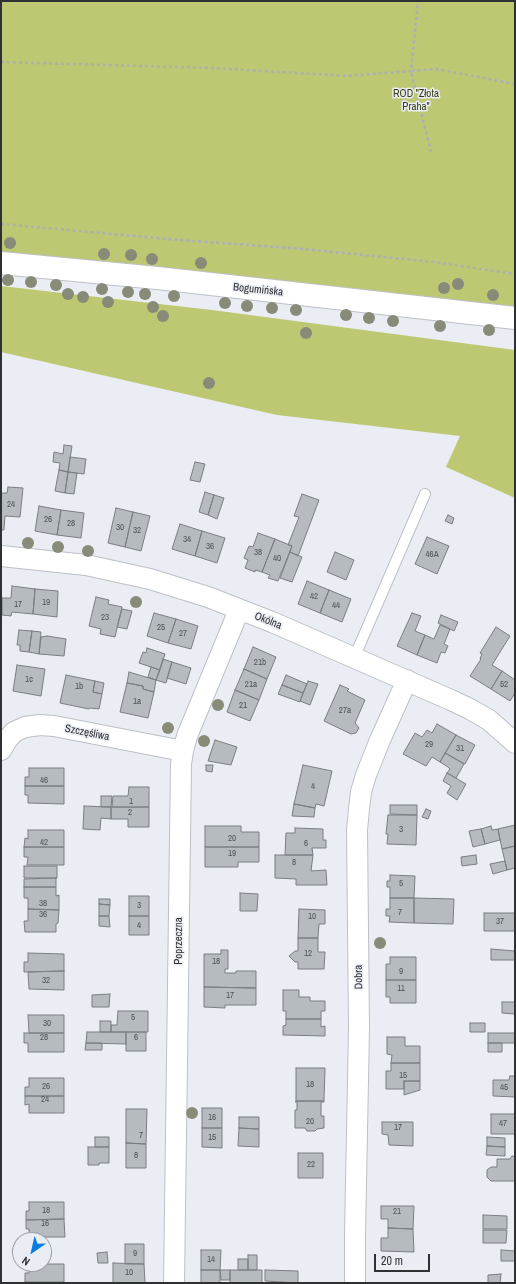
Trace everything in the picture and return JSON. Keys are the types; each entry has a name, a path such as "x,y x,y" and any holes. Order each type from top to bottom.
{"street":[{"name":"Bogumińska","path":"1,263 156,278 515,318"},
{"name":"Okólna","path":"1,556 86,565 180,588 239,610 407,680 470,709 489,720 515,743"},
{"name":"Poprzeczna","path":"174,1283 181,764 183,751 194,719 239,610"},
{"name":"Dobra","path":"355,1283 359,1029 357,830 361,792 366,775 407,680"},
{"name":"Szczęśliwa","path":"1,750 14,732 25,727 40,725 54,726 183,751"}],"lane":[{"path":"354,658 425,494"}],"path":[{"path":"418,1 411,71 431,152"},
{"path":"1,62 212,68 348,76 436,69 515,84"},
{"path":"1,224 180,240 304,248 434,262 515,274"}],"green space":[{"name":"ROD \"Złota Praha\"","path":"1,1 515,1 515,307 1,253"},
{"path":"1,286 212,310 515,350 515,498 446,467 460,436 277,415 1,352"}],"building":[{"path":"64,445 72,446 68,472 59,470 60,463 53,462 54,452 63,454"},
{"path":"70,457 86,459 84,474 68,472"},
{"path":"195,462 205,464 200,482 190,480"},
{"path":"59,470 68,472 65,493 55,491"},
{"path":"68,472 77,473 74,494 65,493"},
{"path":"8,487 23,488 20,517 5,516 4,530 1,530 1,493 7,493"},
{"path":"205,492 214,495 208,515 199,512"},
{"path":"302,494 319,500 298,556 290,552 292,546 288,545 299,517 294,516"},
{"path":"214,495 224,498 217,519 208,515"},
{"path":"39,506 61,510 57,535 35,531"},
{"path":"116,508 133,512 125,547 108,543"},
{"path":"61,510 84,513 81,538 57,535"},
{"path":"133,512 150,516 141,551 125,547"},
{"path":"448,515 454,518 452,524 445,521"},
{"path":"180,524 202,531 195,556 172,549"},
{"path":"202,531 225,538 217,563 195,556"},
{"path":"258,533 275,539 262,572 255,570 255,572 245,568 248,560 244,558 249,546 253,547"},
{"path":"427,537 449,546 437,574 415,564"},
{"path":"275,539 292,546 278,581 268,578 270,575 262,572"},
{"path":"290,552 302,557 292,582 280,578"},
{"path":"335,552 354,560 346,580 327,572"},
{"path":"307,581 329,590 320,613 298,604"},
{"path":"12,586 35,589 33,614 12,612 11,616 2,615 2,598 11,598"},
{"path":"35,589 58,591 57,617 33,614"},
{"path":"329,590 351,599 342,622 320,613"},
{"path":"96,597 109,600 108,604 122,607 115,637 100,634 101,629 89,626"},
{"path":"122,609 132,611 127,629 117,627"},
{"path":"154,613 176,619 168,643 147,636"},
{"path":"412,613 421,616 415,631 425,635 417,655 397,646"},
{"path":"441,615 458,622 454,631 438,623"},
{"path":"176,619 198,626 191,649 168,643"},
{"path":"440,625 450,629 444,644 448,646 445,653 441,652 437,663 417,655 425,635 434,639"},
{"path":"496,627 510,636 492,665 502,671 491,689 470,676 481,659 482,654 480,653"},
{"path":"19,630 32,631 29,652 20,651 20,645 17,645"},
{"path":"32,631 41,632 39,654 29,652"},
{"path":"47,636 66,639 64,656 39,654 41,637"},
{"path":"253,647 276,657 267,679 244,669"},
{"path":"147,648 165,654 160,670 139,663 143,652 146,653"},
{"path":"163,659 172,662 166,683 156,680"},
{"path":"172,662 191,668 186,684 167,678"},
{"path":"17,665 45,669 41,696 13,691"},
{"path":"151,667 160,670 156,680 148,677"},
{"path":"244,669 267,679 259,700 235,690"},
{"path":"502,671 515,680 515,693 510,701 491,689"},
{"path":"129,672 156,680 154,692 143,689 143,686 127,683"},
{"path":"66,675 95,681 93,692 102,694 99,709 89,709 60,703"},
{"path":"286,675 307,684 303,693 282,685"},
{"path":"95,681 104,683 102,694 93,692"},
{"path":"308,681 318,684 310,705 300,701"},
{"path":"127,683 143,686 143,689 154,692 148,718 120,712"},
{"path":"282,685 303,693 300,702 278,694"},
{"path":"340,685 349,689 347,691 365,700 355,723 359,728 356,733 351,734 324,721"},
{"path":"235,690 259,700 250,721 227,712"},
{"path":"437,724 456,735 440,762 432,757 426,766 403,754 415,733 422,737 427,730 432,733"},
{"path":"456,735 475,745 465,764 445,753"},
{"path":"215,740 237,747 231,765 208,761"},
{"path":"445,753 464,764 456,778 447,773 450,769 440,762"},
{"path":"206,765 213,765 212,772 206,771"},
{"path":"303,765 332,771 324,806 316,804 315,808 294,804"},
{"path":"29,768 64,768 64,786 25,786 25,777 29,777"},
{"path":"447,773 466,784 457,800 447,793 451,786 443,781"},
{"path":"25,786 64,786 64,804 28,803 28,795 25,795"},
{"path":"129,787 149,787 149,807 112,807 113,796 128,796"},
{"path":"101,796 112,796 111,807 101,807"},
{"path":"294,804 315,808 314,817 292,816"},
{"path":"390,805 417,805 417,815 390,814"},
{"path":"84,806 111,807 111,819 101,818 100,830 83,829"},
{"path":"111,807 149,807 149,827 128,827 128,819 111,819"},
{"path":"426,809 431,811 428,819 422,817"},
{"path":"388,815 417,815 416,845 387,844 388,834 386,834"},
{"path":"515,825 515,846 502,849 498,829"},
{"path":"205,826 241,826 241,832 259,832 259,847 205,847"},
{"path":"491,826 492,830 498,829 500,840 485,844 481,829"},
{"path":"295,828 323,829 323,840 326,840 326,848 312,848 313,855 285,855 286,833 295,833"},
{"path":"481,829 485,844 473,847 469,831"},
{"path":"28,830 64,830 64,847 24,847 25,838 28,839"},
{"path":"515,846 515,868 507,870 502,849"},
{"path":"24,847 64,847 64,865 27,865 28,857 24,857"},
{"path":"205,847 259,847 259,862 238,862 238,867 205,867"},
{"path":"275,855 313,855 311,871 326,870 327,885 296,885 296,879 275,878"},
{"path":"476,855 477,864 462,866 461,857"},
{"path":"505,861 507,870 493,874 490,864"},
{"path":"24,866 57,866 57,878 24,878"},
{"path":"390,875 415,876 414,898 390,898 390,887 387,887 387,881 390,881"},
{"path":"56,878 56,887 24,887 24,879"},
{"path":"24,887 56,887 56,896 59,895 59,910 28,909 28,898 24,898"},
{"path":"240,893 258,894 257,911 240,911"},
{"path":"129,896 149,896 149,916 129,916"},
{"path":"390,898 414,898 414,923 389,922 390,916 386,916 386,909 390,909"},
{"path":"414,898 454,899 453,924 414,923"},
{"path":"99,899 110,899 110,905 99,904"},
{"path":"99,904 110,905 109,916 99,916"},
{"path":"28,909 59,910 56,932 25,932 24,921 28,921"},
{"path":"299,909 325,910 325,924 319,924 318,938 298,938"},
{"path":"484,913 515,913 515,931 484,931"},
{"path":"99,916 109,916 110,927 99,926"},
{"path":"129,916 149,916 149,935 129,935"},
{"path":"298,938 318,938 318,952 325,952 324,969 298,969 298,962 295,962 289,956 295,951 298,951"},
{"path":"491,949 515,951 515,960 491,960"},
{"path":"221,950 228,950 228,969 225,969 225,973 236,973 236,971 256,971 256,988 204,987 204,954 221,954"},
{"path":"28,953 64,954 64,971 24,972 24,962 28,962"},
{"path":"390,957 416,957 416,980 386,980 386,964 390,964"},
{"path":"64,971 64,990 29,989 28,972"},
{"path":"386,980 416,980 416,1003 390,1003 390,997 386,997"},
{"path":"204,987 256,988 256,1005 225,1005 225,1008 204,1007"},
{"path":"283,990 299,990 299,997 310,997 310,1001 325,1001 325,1011 321,1011 321,1019 286,1019 286,1011 283,1011"},
{"path":"110,994 109,1007 92,1007 92,995"},
{"path":"502,1002 515,1002 515,1014 502,1013"},
{"path":"118,1011 148,1011 148,1032 111,1032 111,1025 117,1025"},
{"path":"28,1015 64,1015 64,1033 29,1033"},
{"path":"286,1019 321,1019 321,1027 325,1026 325,1036 283,1035 283,1026 286,1025"},
{"path":"100,1021 111,1021 111,1032 100,1032"},
{"path":"470,1023 485,1023 485,1032 470,1032"},
{"path":"87,1032 126,1032 126,1044 86,1043"},
{"path":"126,1032 146,1032 146,1051 126,1051"},
{"path":"24,1033 64,1033 64,1052 28,1052 28,1043 24,1043"},
{"path":"488,1033 515,1033 515,1043 488,1043"},
{"path":"387,1037 405,1037 405,1046 420,1046 420,1063 391,1063 392,1055 387,1054"},
{"path":"86,1043 102,1043 102,1050 85,1050"},
{"path":"488,1043 502,1043 502,1052 488,1052"},
{"path":"391,1063 420,1063 420,1081 404,1081 404,1089 386,1089 386,1071 391,1071"},
{"path":"296,1068 325,1068 324,1101 296,1101"},
{"path":"510,1076 515,1076 515,1097 493,1096 493,1080 509,1080"},
{"path":"29,1078 64,1078 64,1096 25,1096 25,1087 29,1087"},
{"path":"404,1081 420,1081 420,1090 404,1095"},
{"path":"25,1096 64,1096 64,1113 29,1113 29,1104 25,1105"},
{"path":"296,1101 324,1101 321,1102 321,1116 324,1116 324,1128 317,1129 315,1131 307,1131 305,1128 295,1128 295,1110 297,1110"},
{"path":"202,1108 222,1108 222,1128 202,1128"},
{"path":"126,1109 147,1109 146,1144 126,1143"},
{"path":"491,1114 515,1114 515,1134 491,1134"},
{"path":"239,1117 259,1117 259,1129 239,1128"},
{"path":"382,1122 413,1122 413,1146 389,1145 388,1135 382,1134"},
{"path":"202,1128 222,1128 222,1148 202,1147"},
{"path":"239,1128 259,1129 259,1147 238,1146"},
{"path":"95,1137 109,1137 109,1147 95,1147"},
{"path":"487,1137 505,1138 505,1147 487,1146"},
{"path":"126,1143 146,1144 146,1168 126,1168"},
{"path":"487,1146 505,1147 505,1156 486,1155"},
{"path":"88,1147 109,1147 109,1163 88,1165"},
{"path":"298,1153 323,1153 323,1178 298,1178"},
{"path":"512,1156 515,1157 515,1181 491,1181 487,1177 487,1170 491,1167 497,1167 497,1159 510,1159"},
{"path":"29,1202 64,1202 64,1219 26,1220 26,1211 29,1211"},
{"path":"381,1206 414,1206 413,1229 388,1228 388,1219 381,1219"},
{"path":"483,1215 507,1216 507,1229 483,1229"},
{"path":"64,1219 65,1237 52,1237 52,1232 29,1232 29,1229 26,1229 26,1220"},
{"path":"388,1228 413,1229 414,1252 381,1251 381,1238 388,1238"},
{"path":"483,1230 507,1230 506,1243 483,1243"},
{"path":"125,1244 144,1244 144,1264 125,1264"},
{"path":"201,1250 221,1250 220,1270 201,1270"},
{"path":"501,1250 515,1251 515,1261 501,1261"},
{"path":"107,1252 108,1263 98,1263 97,1253"},
{"path":"248,1255 257,1255 257,1270 248,1270"},
{"path":"238,1259 248,1259 248,1270 238,1270"},
{"path":"113,1263 144,1264 145,1283 113,1283"},
{"path":"52,1264 64,1264 64,1282 25,1282 25,1273 52,1272"},
{"path":"201,1270 220,1270 220,1283 201,1283"},
{"path":"220,1270 230,1270 230,1280 221,1280"},
{"path":"230,1270 262,1270 262,1283 230,1283"},
{"path":"265,1270 298,1271 298,1283 265,1281"},
{"path":"501,1274 500,1283 488,1283 488,1275"}]}
